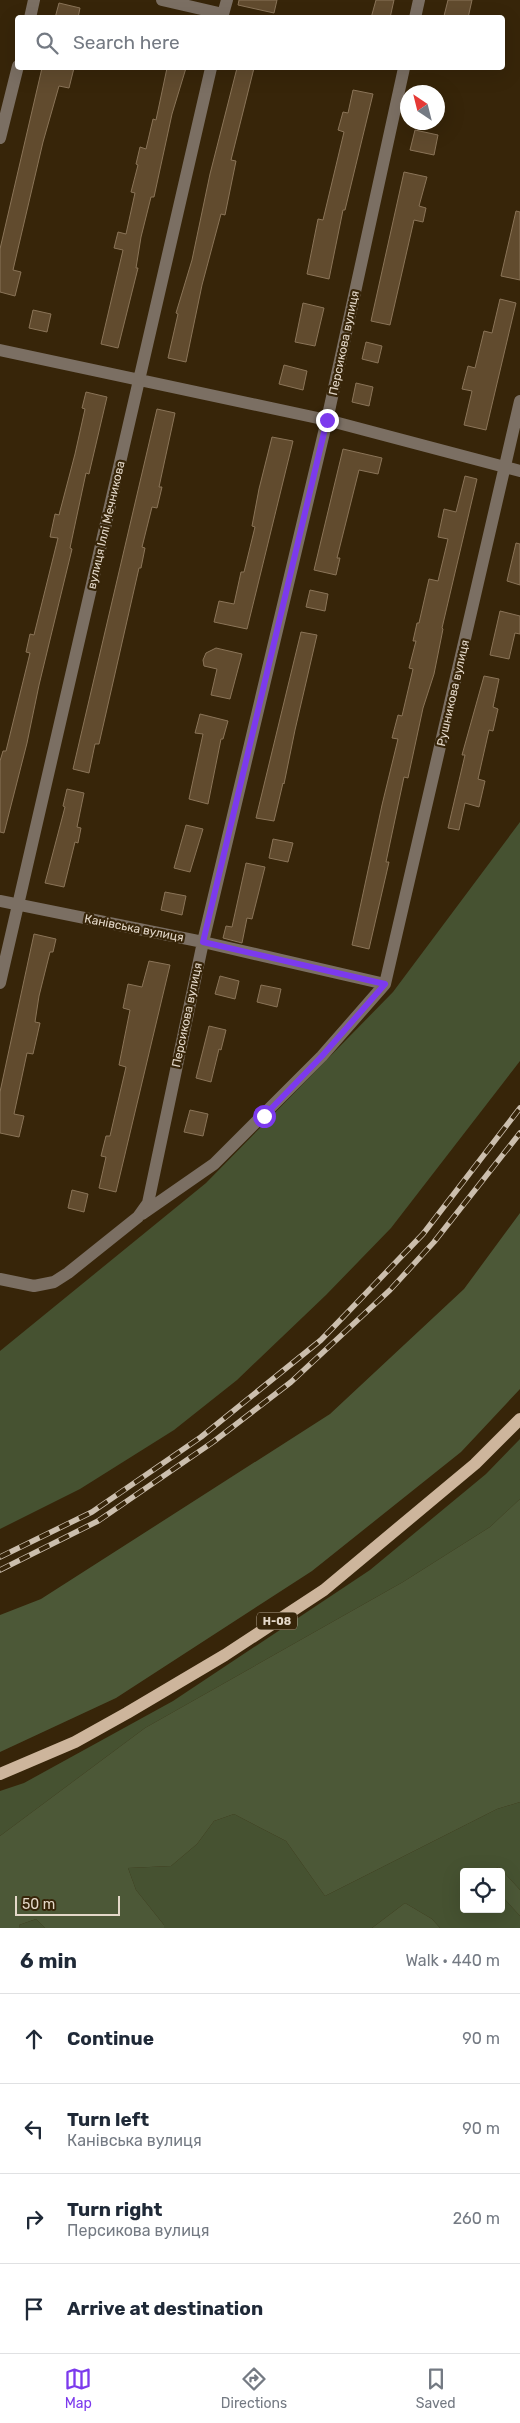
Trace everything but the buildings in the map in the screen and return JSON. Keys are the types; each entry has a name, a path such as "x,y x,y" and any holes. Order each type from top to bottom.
{"main road":[{"name":"Н-08","path":"0,1774 75,1742 127,1713 225,1655 324,1590 475,1464 520,1419"}],"street":[{"path":"31,15 34,0"},
{"path":"162,0 219,15"},
{"path":"223,15 227,0"},
{"path":"416,15 419,0"},
{"path":"0,138 17,70"},
{"name":"вулиця Іллі Мечникова","path":"0,983 211,70"},
{"name":"Персикова вулиця","path":"138,1216 148,1203 203,942 327,420 404,70"},
{"path":"0,350 327,420 520,471"},
{"name":"Рушникова вулиця","path":"385,984 520,401"},
{"name":"Канівська вулиця","path":"0,901 203,942 385,984"},
{"path":"0,1279 34,1286 54,1282 68,1273 138,1216 214,1164 322,1056 385,984"}],"green space":[{"path":"520,822 520,1061 391,1228 326,1295 237,1380 174,1430 80,1489 0,1529 0,1351 206,1183 393,992"},
{"path":"520,1213 520,1389 461,1452 312,1571 116,1698 0,1752 0,1615 41,1599 330,1414 464,1289"},
{"path":"520,1439 520,1499 490,1527 403,1582 145,1728 0,1836 0,1791 24,1783 173,1701 370,1570 486,1474"},
{"path":"520,1499 520,1802 497,1809 325,1896 286,1841 234,1814 214,1821 197,1844 171,1866 128,1868 136,1890 164,1925 164,1928 45,1928 36,1919 19,1925 20,1928 0,1928 0,1836 145,1728 403,1582 490,1527"},
{"path":"520,1802 520,1890 505,1874 505,1868 460,1868 460,1913 505,1913 505,1899 520,1916 520,1928 440,1928 432,1919 405,1903 372,1928 164,1928 164,1925 136,1890 128,1868 171,1866 197,1844 214,1821 234,1814 286,1841 325,1896 497,1809"},
{"path":"505,1874 520,1890 520,1916 505,1899"},
{"path":"405,1903 432,1919 440,1928 372,1928"},
{"path":"36,1919 45,1928 20,1928 19,1925"}],"railway":[{"path":"0,1557 92,1512 201,1437 321,1340 423,1234 520,1108"},
{"path":"0,1570 98,1521 213,1442 291,1382 390,1290 434,1242 520,1133"}],"route":[{"path":"264,1116 322,1056 385,984 203,942 327,420"}]}
